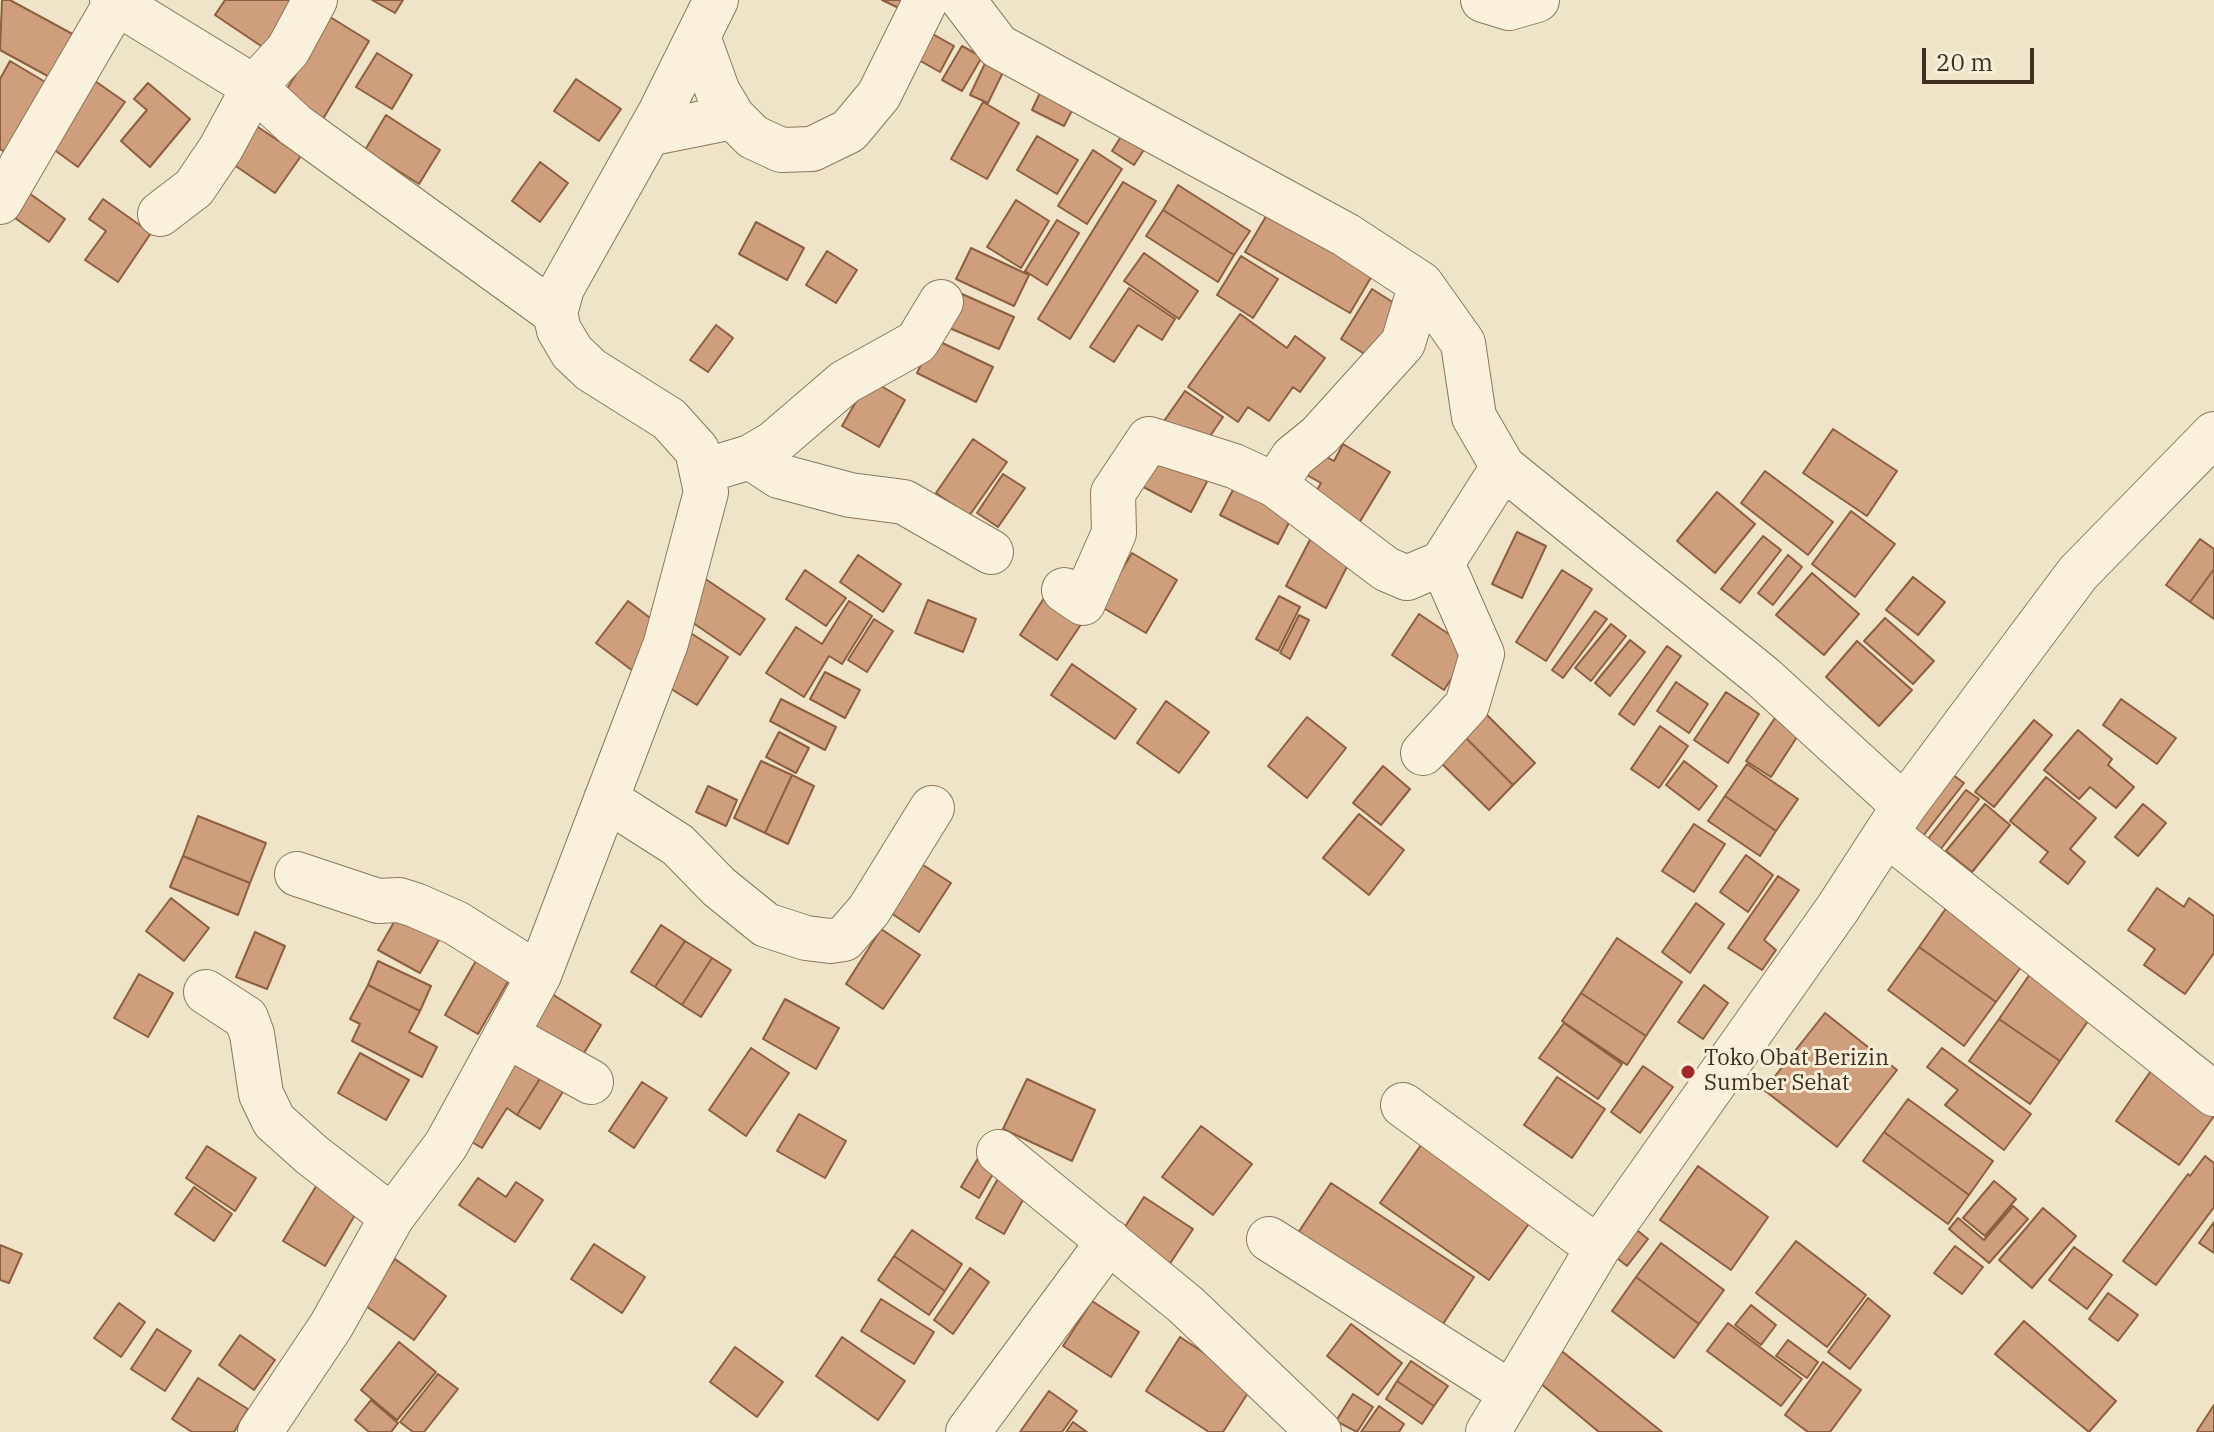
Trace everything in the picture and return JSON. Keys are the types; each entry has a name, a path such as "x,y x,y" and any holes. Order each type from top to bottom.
{"street":[{"path":"160,214 194,188 254,87 288,50 315,0"},
{"path":"707,18 718,92 733,117 753,137 781,150 812,149 849,131 879,95 926,0"},
{"path":"963,0 998,46 1346,235 1421,284 1463,343 1474,417 1503,467 1763,677 1895,820 2214,1094"},
{"path":"1483,0 1509,8 1537,0"},
{"path":"0,202 114,2 254,87 295,125 555,313"},
{"path":"260,1432 331,1326 392,1217 446,1145 539,975 666,643 696,540 706,492 704,471 697,450 669,419 591,370 572,352 559,330 555,313 562,288 648,134 707,18"},
{"path":"648,134 733,117"},
{"path":"1275,485 1293,457 1339,416 1403,343 1421,284"},
{"path":"704,471 750,457 774,443 845,382 917,342 941,302"},
{"path":"1488,1432 1598,1248 1895,820 2078,573 2214,434"},
{"path":"1064,590 1083,603 1114,533 1113,493 1149,439 1234,466 1275,485 1386,569 1407,578 1442,563 1503,467"},
{"path":"750,457 779,476 850,495 904,502 991,552"},
{"path":"1423,753 1467,705 1482,654 1442,563"},
{"path":"606,799 678,845 719,887 766,925 830,941 844,939 869,910 932,808"},
{"path":"297,874 378,901 399,900 415,905 456,923 539,975"},
{"path":"206,992 246,1018 252,1034 261,1094 274,1121 392,1217"},
{"path":"506,1035 591,1082"},
{"path":"1403,1105 1598,1248"},
{"path":"999,1152 1186,1305 1319,1432"},
{"path":"1269,1239 1511,1393"},
{"path":"968,1432 1109,1241"}],"building":[{"path":"2,0 10,0 78,37 55,80 0,50"},
{"path":"225,0 301,0 267,50 215,15"},
{"path":"372,0 403,0 395,13"},
{"path":"882,0 906,0 901,9"},
{"path":"330,17 369,41 323,119 284,94"},
{"path":"922,28 954,46 940,72 908,54"},
{"path":"962,46 982,57 962,91 942,80"},
{"path":"377,53 412,75 392,109 356,87"},
{"path":"988,57 1006,66 988,103 970,95"},
{"path":"10,61 52,86 12,156 0,149 0,79"},
{"path":"576,79 621,109 599,141 554,111"},
{"path":"1046,80 1079,97 1064,126 1032,110"},
{"path":"95,81 125,102 78,167 49,146"},
{"path":"148,83 190,119 150,167 121,141 147,110 134,99"},
{"path":"983,102 1019,123 987,179 951,159"},
{"path":"386,115 440,150 419,184 365,150"},
{"path":"252,123 301,156 275,193 227,160"},
{"path":"1125,130 1147,145 1134,165 1112,151"},
{"path":"1037,136 1078,160 1057,194 1017,170"},
{"path":"1093,150 1122,169 1087,224 1058,206"},
{"path":"540,162 568,183 540,222 512,201"},
{"path":"1123,182 1156,201 1070,339 1038,319"},
{"path":"1178,185 1250,231 1234,255 1163,210"},
{"path":"22,188 65,219 49,242 5,211"},
{"path":"103,199 151,233 118,282 85,260 106,231 89,219"},
{"path":"1016,200 1049,221 1021,268 987,247"},
{"path":"1271,208 1376,269 1350,313 1245,252"},
{"path":"1163,210 1234,255 1218,282 1146,236"},
{"path":"1057,220 1079,233 1047,285 1025,271"},
{"path":"756,222 804,248 787,280 739,254"},
{"path":"971,248 1029,275 1014,306 956,279"},
{"path":"827,251 857,270 836,303 806,285"},
{"path":"1144,253 1198,291 1179,319 1124,281"},
{"path":"1241,256 1278,279 1253,318 1217,295"},
{"path":"1129,288 1175,319 1162,340 1138,325 1114,362 1090,347"},
{"path":"1372,289 1405,310 1374,360 1341,339"},
{"path":"962,294 1014,317 999,349 947,327"},
{"path":"1240,314 1287,348 1295,336 1325,358 1300,392 1293,387 1269,421 1248,407 1238,422 1188,387"},
{"path":"716,325 733,338 708,372 690,360"},
{"path":"934,339 993,367 976,402 917,373"},
{"path":"869,379 905,400 879,447 842,426"},
{"path":"1185,391 1223,417 1202,448 1164,421"},
{"path":"1833,429 1897,471 1867,516 1803,473"},
{"path":"973,439 1007,462 969,516 936,493"},
{"path":"1151,443 1211,474 1191,512 1132,481"},
{"path":"1343,444 1390,472 1356,528 1311,501 1321,483 1305,474 1318,452 1334,461"},
{"path":"1765,471 1833,522 1808,555 1741,503"},
{"path":"1003,474 1025,488 998,527 977,513"},
{"path":"1237,482 1295,511 1278,544 1220,515"},
{"path":"1717,492 1755,524 1715,573 1677,541"},
{"path":"1851,511 1895,544 1855,597 1812,564"},
{"path":"1517,532 1546,546 1522,598 1492,584"},
{"path":"1313,534 1353,555 1326,608 1286,586"},
{"path":"1763,536 1781,550 1740,603 1721,589"},
{"path":"2200,539 2214,549 2214,569 2190,602 2166,585"},
{"path":"1132,553 1177,580 1146,633 1100,606"},
{"path":"858,555 901,584 883,612 840,582"},
{"path":"1788,555 1802,567 1773,605 1758,593"},
{"path":"2214,569 2214,619 2190,602"},
{"path":"805,570 846,598 826,626 786,599"},
{"path":"1562,570 1592,589 1546,661 1516,642"},
{"path":"1812,573 1859,614 1824,655 1776,615"},
{"path":"701,576 765,619 740,655 677,612"},
{"path":"1913,577 1945,602 1918,635 1886,610"},
{"path":"1050,589 1088,614 1057,660 1020,635"},
{"path":"1279,596 1300,607 1278,651 1256,639"},
{"path":"928,600 976,619 963,652 915,633"},
{"path":"628,601 658,624 637,674 596,643"},
{"path":"849,601 872,616 842,664 829,656 804,697 766,673 796,627 822,644"},
{"path":"1595,611 1607,619 1563,678 1552,670"},
{"path":"1419,614 1471,649 1444,690 1392,655"},
{"path":"1299,615 1309,620 1290,659 1280,653"},
{"path":"1885,618 1934,661 1913,684 1864,641"},
{"path":"874,619 893,631 867,672 848,660"},
{"path":"1611,624 1626,636 1591,681 1575,668"},
{"path":"686,630 728,657 697,705 655,679"},
{"path":"1630,640 1645,652 1610,696 1595,683"},
{"path":"1857,641 1912,690 1879,726 1826,677"},
{"path":"1667,646 1681,656 1634,725 1619,714"},
{"path":"1072,664 1136,709 1115,739 1051,695"},
{"path":"825,672 860,690 845,718 810,699"},
{"path":"1676,682 1708,704 1689,733 1657,711"},
{"path":"1726,692 1759,714 1728,763 1694,740"},
{"path":"781,699 836,727 825,750 770,721"},
{"path":"2121,699 2176,738 2157,764 2103,725"},
{"path":"1166,701 1209,732 1179,773 1137,743"},
{"path":"1483,711 1535,763 1513,785 1461,733"},
{"path":"1307,717 1346,748 1307,798 1268,766"},
{"path":"1775,718 1799,734 1771,777 1746,761"},
{"path":"2034,720 2052,735 1994,807 1975,792"},
{"path":"1660,726 1688,746 1659,788 1631,769"},
{"path":"2078,730 2112,759 2108,765 2134,787 2116,808 2090,787 2079,799 2044,770"},
{"path":"779,732 809,748 796,773 766,757"},
{"path":"1461,733 1513,785 1489,810 1436,758"},
{"path":"761,761 792,775 765,833 734,818"},
{"path":"1684,761 1717,786 1699,810 1666,785"},
{"path":"1747,764 1798,799 1776,831 1725,796"},
{"path":"1383,766 1410,789 1381,825 1353,803"},
{"path":"1945,769 1964,783 1923,836 1905,822"},
{"path":"792,775 814,786 788,844 765,833"},
{"path":"2046,777 2096,818 2070,849 2085,862 2068,884 2040,862 2048,852 2010,821"},
{"path":"708,786 737,800 726,826 696,812"},
{"path":"1966,790 1979,799 1940,850 1927,840"},
{"path":"1725,796 1776,831 1760,856 1708,821"},
{"path":"1985,804 2010,825 1972,872 1946,851"},
{"path":"2143,804 2166,823 2138,856 2115,837"},
{"path":"1359,814 1404,850 1369,895 1323,858"},
{"path":"198,816 266,843 250,883 183,856"},
{"path":"1694,824 1725,844 1694,892 1662,871"},
{"path":"1746,855 1773,875 1748,912 1720,892"},
{"path":"183,856 250,883 238,915 170,887"},
{"path":"920,863 951,883 919,932 888,911"},
{"path":"1778,876 1799,890 1764,940 1776,950 1762,970 1728,948"},
{"path":"2157,888 2184,907 2189,898 2214,916 2214,953 2185,994 2144,965 2155,949 2128,930"},
{"path":"171,898 209,928 184,961 146,931"},
{"path":"1696,903 1724,924 1690,973 1662,952"},
{"path":"1949,904 2026,960 1996,1002 1919,947"},
{"path":"401,910 443,933 420,973 378,950"},
{"path":"661,925 685,941 655,987 631,972"},
{"path":"881,929 920,955 883,1009 846,984"},
{"path":"255,932 285,946 267,989 236,977"},
{"path":"1617,938 1682,982 1646,1036 1581,993"},
{"path":"685,941 712,958 682,1005 655,987"},
{"path":"1919,947 1996,1002 1964,1046 1888,990"},
{"path":"481,952 514,971 478,1034 445,1015"},
{"path":"712,958 731,970 701,1017 682,1005"},
{"path":"378,961 431,986 420,1011 368,985"},
{"path":"2032,971 2093,1014 2060,1061 1999,1019"},
{"path":"139,974 173,993 148,1037 114,1018"},
{"path":"368,985 420,1011 409,1032 437,1047 422,1077 352,1041 360,1024 350,1019"},
{"path":"1704,985 1728,1003 1703,1039 1678,1022"},
{"path":"1581,993 1646,1036 1627,1065 1562,1021"},
{"path":"552,994 601,1025 576,1066 526,1035"},
{"path":"785,999 839,1028 816,1069 763,1039"},
{"path":"1825,1013 1897,1070 1837,1147 1764,1090"},
{"path":"1999,1019 2060,1061 2030,1104 1969,1061"},
{"path":"1564,1023 1622,1064 1598,1099 1539,1058"},
{"path":"516,1046 548,1066 517,1115 507,1108 482,1148 460,1135"},
{"path":"751,1048 789,1073 746,1136 709,1110"},
{"path":"1942,1048 2031,1114 2004,1150 1945,1105 1958,1090 1927,1067"},
{"path":"360,1053 409,1080 386,1120 338,1093"},
{"path":"2155,1065 2214,1106 2214,1116 2179,1165 2116,1121"},
{"path":"548,1066 570,1080 540,1129 517,1115"},
{"path":"1643,1066 1673,1087 1640,1133 1611,1112"},
{"path":"1557,1077 1605,1109 1572,1158 1524,1125"},
{"path":"1027,1079 1095,1110 1072,1161 1003,1129"},
{"path":"642,1082 667,1098 634,1148 609,1131"},
{"path":"1908,1099 1993,1161 1969,1195 1884,1132"},
{"path":"799,1114 846,1141 825,1178 777,1151"},
{"path":"1201,1126 1252,1164 1213,1215 1162,1177"},
{"path":"1884,1132 1969,1195 1948,1224 1863,1161"},
{"path":"1426,1138 1535,1215 1489,1280 1380,1203"},
{"path":"207,1146 256,1178 235,1211 186,1178"},
{"path":"980,1155 998,1165 979,1198 961,1187"},
{"path":"2205,1156 2214,1163 2214,1207 2156,1285 2123,1261"},
{"path":"1698,1166 1768,1217 1731,1270 1660,1220"},
{"path":"1001,1173 1029,1189 1004,1234 976,1218"},
{"path":"478,1178 506,1197 516,1182 543,1200 515,1242 459,1205"},
{"path":"1994,1181 2016,1199 1985,1236 1963,1218"},
{"path":"318,1183 359,1208 325,1266 283,1241"},
{"path":"1331,1183 1474,1277 1437,1333 1294,1239"},
{"path":"194,1187 232,1214 214,1241 175,1214"},
{"path":"1144,1197 1193,1229 1169,1265 1121,1233"},
{"path":"2013,1206 2028,1219 1989,1263 1949,1229 1958,1218 1984,1240"},
{"path":"2043,1208 2076,1236 2032,1288 1999,1260"},
{"path":"2214,1222 2214,1253 2199,1243"},
{"path":"1628,1223 1648,1239 1627,1266 1607,1250"},
{"path":"912,1230 962,1264 945,1291 894,1256"},
{"path":"1796,1241 1866,1295 1827,1347 1756,1293"},
{"path":"1661,1243 1724,1290 1699,1324 1636,1277"},
{"path":"594,1244 645,1277 622,1313 571,1279"},
{"path":"0,1245 22,1254 9,1283 0,1280"},
{"path":"1955,1246 1983,1267 1962,1294 1934,1273"},
{"path":"2074,1247 2112,1275 2087,1309 2049,1280"},
{"path":"894,1256 945,1291 929,1315 878,1280"},
{"path":"395,1259 446,1296 414,1340 363,1304"},
{"path":"970,1268 989,1282 953,1334 934,1320"},
{"path":"1636,1277 1699,1324 1674,1358 1612,1311"},
{"path":"2108,1293 2138,1315 2118,1341 2089,1319"},
{"path":"1868,1298 1890,1316 1850,1369 1828,1352"},
{"path":"881,1299 934,1332 914,1364 861,1331"},
{"path":"1092,1301 1139,1332 1111,1377 1063,1346"},
{"path":"119,1303 145,1322 121,1357 94,1338"},
{"path":"1751,1305 1776,1325 1761,1345 1735,1325"},
{"path":"2024,1321 2116,1401 2089,1432 1995,1354"},
{"path":"1728,1323 1802,1379 1781,1406 1707,1351"},
{"path":"1351,1324 1402,1363 1378,1395 1327,1356"},
{"path":"157,1329 191,1351 165,1391 131,1369"},
{"path":"240,1335 275,1360 254,1390 219,1365"},
{"path":"842,1337 905,1381 878,1420 816,1376"},
{"path":"1180,1337 1253,1385 1223,1432 1209,1432 1146,1391"},
{"path":"1788,1340 1818,1362 1807,1378 1776,1356"},
{"path":"399,1342 436,1372 397,1420 361,1390"},
{"path":"735,1347 783,1382 757,1417 710,1382"},
{"path":"1558,1348 1662,1432 1599,1432 1534,1378"},
{"path":"1411,1361 1448,1386 1434,1406 1397,1381"},
{"path":"1823,1362 1861,1390 1830,1432 1808,1432 1785,1415"},
{"path":"438,1374 458,1389 424,1432 413,1432 400,1422"},
{"path":"198,1378 248,1409 234,1432 192,1432 172,1419"},
{"path":"1397,1381 1434,1406 1422,1424 1386,1399"},
{"path":"1049,1391 1077,1411 1062,1432 1020,1432"},
{"path":"1353,1394 1373,1407 1357,1432 1336,1421"},
{"path":"371,1400 398,1423 391,1432 369,1432 355,1420"},
{"path":"2214,1405 2214,1432 2197,1431"},
{"path":"1379,1406 1404,1424 1399,1432 1361,1432"},
{"path":"1073,1422 1087,1432 1066,1432"}],"place":[{"name":"Toko Obat Berizin Sumber Sehat","path":"1688,1072"}]}
